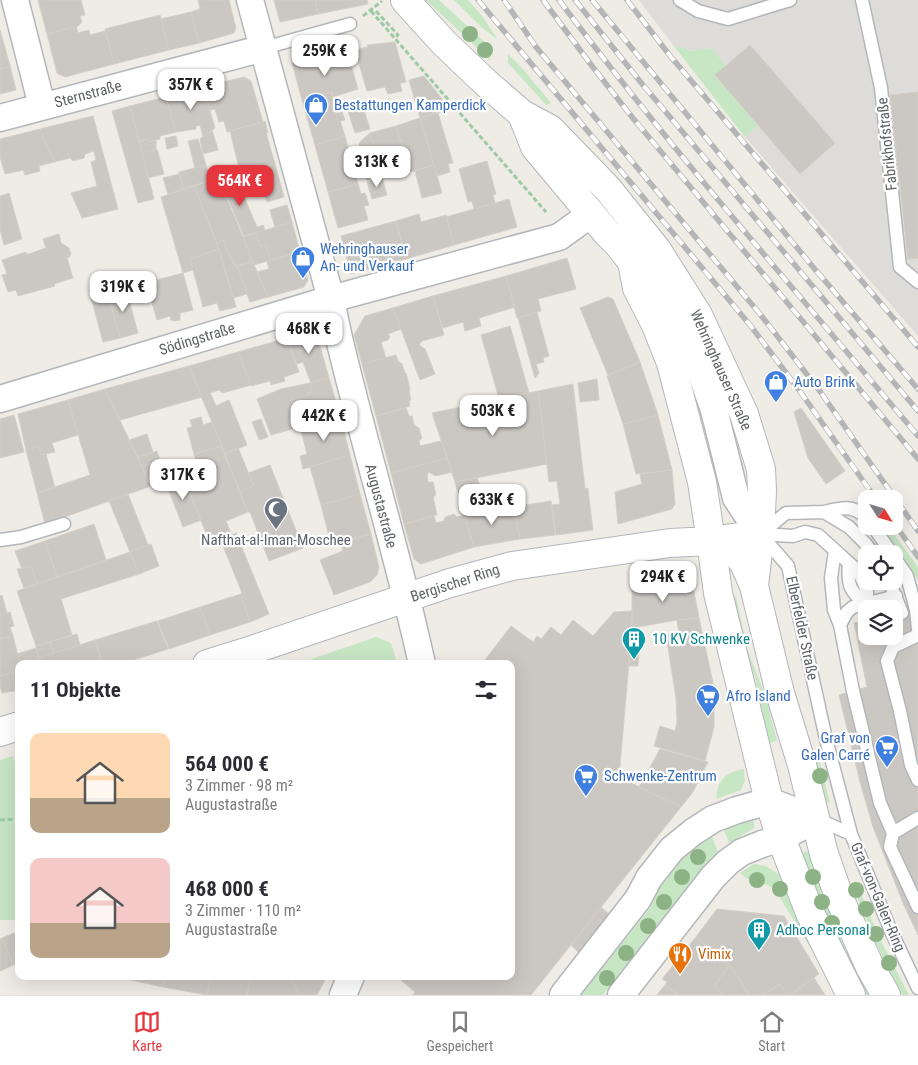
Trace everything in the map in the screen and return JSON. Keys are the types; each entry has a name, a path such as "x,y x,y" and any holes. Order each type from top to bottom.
{"main road":[{"name":"Wehringhauser Straße","path":"405,0 444,43 485,82 522,114 550,129 606,188 657,250 698,315 744,414 761,469 760,534"},
{"name":"Wehringhauser Straße","path":"522,114 535,147 620,245 632,262 637,288 656,325 671,363 702,482 711,541"},
{"name":"Bergischer Ring","path":"219,660 450,583 512,566 670,543 711,541 760,534"},
{"path":"754,586 760,534"},
{"path":"851,995 810,913 768,801 718,594 711,541 731,547 744,563 754,586 780,693 816,819 824,854 841,902 870,967 886,995"},
{"path":"0,732 15,727"}],"street":[{"path":"15,0 42,106"},
{"name":"Augustastraße","path":"250,0 331,299 344,358 407,598 421,660"},
{"name":"Sternstraße","path":"0,118 264,48"},
{"name":"Södingstraße","path":"0,399 331,299 559,237 592,214"},
{"name":"Wehringhauser Straße","path":"632,262 652,273 676,313 697,362 714,410 736,498 760,534"},
{"path":"563,995 638,899 649,878 672,850 693,832 713,819 768,801 816,819"},
{"path":"620,995 713,877 728,862 742,852 781,838 816,819"},
{"path":"343,995 350,980"}],"lane":[{"path":"680,0 698,11 728,19 790,0"},
{"name":"Fabrikhofstraße","path":"862,0 881,88 900,267 918,282"},
{"name":"Sternstraße","path":"264,48 350,24"},
{"path":"760,534 786,513 824,512 846,507 858,512"},
{"path":"824,512 849,527 866,545"},
{"path":"0,540 21,537 64,524"},
{"path":"760,534 793,536 805,532 818,535 859,572 867,591 866,600"},
{"name":"Elberfelder Straße","path":"760,534 788,566 826,739 851,834"},
{"path":"835,551 831,578 834,610 840,625 853,691 880,803 893,833 890,847 918,907"},
{"path":"903,570 907,576 916,610 918,629"},
{"path":"893,590 897,600"},
{"path":"885,600 896,596"},
{"path":"840,625 847,612 858,608"},
{"path":"918,635 893,647 887,661 911,765 918,780"},
{"path":"893,833 918,818"},
{"path":"816,819 851,834"},
{"name":"Graf-von-Galen-Ring","path":"851,834 891,931 918,988"}],"path":[{"path":"383,0 371,11 546,212"},
{"path":"376,11 398,35 394,38"},
{"path":"0,820 15,819"}],"shaded area":[{"path":"639,0 918,0 918,336 745,137 758,126 715,75 726,65 711,48 691,51 673,45"}],"green space":[{"path":"426,0 439,0 486,43 491,53 490,60"},
{"path":"454,0 468,0 483,17 498,40 480,26"},
{"path":"673,45 691,51 711,48 726,65 715,75 758,126 745,137"},
{"path":"508,54 551,103 546,105 508,63"},
{"path":"888,535 895,535 902,545 895,545"},
{"path":"903,546 918,567 918,580 903,558"},
{"path":"731,597 736,597 748,651 765,695 777,741 769,743 755,677 744,652"},
{"path":"376,637 391,643 396,660 309,660"},
{"path":"817,750 830,802 828,803 821,798 809,752"},
{"path":"13,756 15,763 15,920 0,920 0,760"},
{"path":"744,769 745,780 741,790 716,799 719,786 724,778 732,772"},
{"path":"751,819 754,822 754,828 729,843 723,827"},
{"path":"711,834 718,852 648,938 646,938 645,942 603,995 581,995 651,907 657,886 678,858"},
{"path":"806,851 809,853 842,938 869,995 863,995 835,942 800,854"},
{"path":"754,864 766,866 783,877 816,952 814,953 775,890 767,885 748,879 740,873"},
{"path":"857,884 879,937 909,995 902,995 880,952 852,886"}],"building":[{"path":"38,0 81,0 85,15 80,16 82,22 78,26 47,34"},
{"path":"198,0 229,0 236,28 234,33 199,43 191,12 200,9"},
{"path":"274,0 315,0 318,14 280,22"},
{"path":"315,0 367,0 368,4 318,14"},
{"path":"191,12 199,43 169,50 161,19"},
{"path":"160,15 169,50 114,64 105,29"},
{"path":"76,26 78,33 89,30 90,35 105,31 114,64 65,77 57,73 47,34"},
{"path":"0,30 10,66 0,69"},
{"path":"395,42 406,82 400,83 402,91 388,94 385,87 367,91 355,50 368,47 367,45"},
{"path":"750,45 835,143 800,174 715,75"},
{"path":"348,54 358,89 333,97 332,92 302,100 292,63"},
{"path":"10,66 16,90 0,94 0,69"},
{"path":"424,76 450,109 420,118 409,80"},
{"path":"244,77 251,81 263,122 227,132 224,121 219,122 215,109 210,110 203,87"},
{"path":"203,87 215,128 203,137 200,125 196,126 196,129 176,132 166,97"},
{"path":"331,92 337,113 342,112 345,120 340,121 345,136 315,145 302,100"},
{"path":"918,92 918,258 908,259 890,95"},
{"path":"166,97 176,132 160,136 160,139 149,142 148,139 139,142 130,106"},
{"path":"362,104 370,129 355,133 347,108"},
{"path":"130,106 154,199 138,203 112,111"},
{"path":"438,113 453,163 448,164 450,172 437,176 420,118"},
{"path":"93,116 118,209 82,218 71,193 97,186 91,162 96,160 94,151 85,154 84,158 73,161 70,158 54,162 40,129"},
{"path":"420,118 434,165 410,172 396,126"},
{"path":"265,121 268,133 266,133 275,164 240,172 230,131"},
{"path":"396,126 402,145 376,153 370,133"},
{"path":"40,129 54,162 39,166 40,171 25,175 23,170 5,174 0,157 0,139"},
{"path":"212,130 218,150 203,154 200,139"},
{"path":"370,133 383,175 367,180 358,150 360,142"},
{"path":"176,136 178,146 167,149 165,138"},
{"path":"345,136 358,184 328,192 315,145"},
{"path":"148,139 149,142 156,140 156,149 142,153 139,142"},
{"path":"198,139 206,165 195,168 188,141"},
{"path":"157,149 164,174 148,178 142,153"},
{"path":"487,161 496,194 493,195 495,203 474,209 472,201 468,202 459,169"},
{"path":"275,164 284,197 267,202 257,168"},
{"path":"206,165 210,180 183,189 179,172"},
{"path":"434,165 442,193 422,198 415,171"},
{"path":"179,174 183,189 168,194 163,178"},
{"path":"235,176 257,227 263,225 265,230 244,236 220,180"},
{"path":"382,177 387,195 372,199 367,182"},
{"path":"218,178 253,262 235,266 223,240 217,243 194,186"},
{"path":"358,184 361,194 365,193 369,205 364,206 368,220 338,228 328,192"},
{"path":"194,186 219,249 190,259 193,270 183,273 161,197"},
{"path":"9,193 22,239 4,245 0,230 0,196"},
{"path":"509,199 517,227 454,245 446,217"},
{"path":"287,205 292,222 275,227 270,210"},
{"path":"419,214 421,222 446,215 454,245 406,259 396,221"},
{"path":"396,221 406,259 351,274 341,236"},
{"path":"292,222 300,252 270,260 266,245 260,246 256,233"},
{"path":"256,233 260,246 266,245 270,260 254,265 243,237"},
{"path":"59,234 61,243 69,248 71,254 67,258 73,278 54,284 55,286 18,296 16,290 8,292 2,275 7,274 2,260 46,248 43,239"},
{"path":"223,240 235,266 237,266 247,294 233,298 217,243"},
{"path":"219,249 236,307 220,311 217,303 203,307 190,259"},
{"path":"300,252 308,280 304,287 268,297 257,272 269,269 267,261"},
{"path":"567,258 576,289 538,299 541,311 517,318 506,276"},
{"path":"253,262 268,297 250,302 237,266"},
{"path":"183,273 193,310 180,313 180,320 171,320 170,316 157,320 146,283"},
{"path":"506,276 515,307 479,318 481,326 465,331 463,322 443,328 433,296"},
{"path":"106,286 120,338 103,342 89,290"},
{"path":"126,289 138,333 120,338 108,293"},
{"path":"433,296 444,335 422,341 419,345 425,349 435,374 420,380 393,308"},
{"path":"608,297 613,299 640,362 608,375 580,308"},
{"path":"393,308 401,329 388,334 390,337 388,340 381,342 386,358 362,364 354,335 365,316"},
{"path":"537,312 549,356 543,358 544,362 536,364 539,373 535,378 518,318"},
{"path":"510,326 529,393 499,399 481,335"},
{"path":"311,331 317,336 329,378 311,383 303,362 297,364 287,338"},
{"path":"287,338 299,372 284,377 285,381 271,385 270,381 251,386 238,352"},
{"path":"238,352 251,385 222,393 219,390 210,393 213,399 204,403 189,366"},
{"path":"396,355 406,373 410,389 410,406 376,416 362,364"},
{"path":"640,362 658,415 623,424 607,376"},
{"path":"189,366 202,397 120,420 105,389"},
{"path":"329,378 340,416 303,426 299,414 295,415 291,400 312,392 310,383"},
{"path":"597,379 599,400 580,402 578,383"},
{"path":"310,383 312,392 291,400 295,415 299,414 303,426 271,435 257,399 281,389"},
{"path":"573,384 585,489 588,488 593,530 556,535 552,505 560,504 557,481 549,482 538,391"},
{"path":"105,389 151,486 45,524 37,493 90,475 68,400"},
{"path":"538,391 547,464 455,482 432,413"},
{"path":"213,399 216,406 229,400 247,445 225,454 204,403"},
{"path":"68,400 78,435 52,443 55,452 41,455 39,446 26,450 18,414"},
{"path":"406,408 409,416 412,416 414,425 419,428 422,438 419,441 420,446 441,441 447,458 391,473 376,416"},
{"path":"801,408 845,471 826,484 808,458 794,412"},
{"path":"14,415 24,452 0,458 0,419"},
{"path":"658,415 672,470 636,474 623,424"},
{"path":"340,416 350,455 303,469 300,456 307,454 300,427"},
{"path":"201,417 203,425 212,422 222,446 194,454 187,428 192,427 190,420"},
{"path":"261,419 268,437 259,440 252,422"},
{"path":"147,434 153,452 138,457 129,440"},
{"path":"39,446 41,455 46,454 55,488 37,493 26,450"},
{"path":"222,446 225,456 198,467 194,454"},
{"path":"238,448 254,486 240,492 225,454"},
{"path":"157,451 160,460 142,466 138,457"},
{"path":"350,455 360,494 321,505 310,467"},
{"path":"225,456 248,512 226,521 232,536 211,545 182,474"},
{"path":"447,458 452,472 435,476 429,472 427,475 428,482 433,482 436,495 433,497 437,515 404,524 391,473"},
{"path":"164,459 170,478 151,486 142,466"},
{"name":"Nafthat-al-Iman-Moschee","path":"270,465 303,548 269,561 240,492 254,486 248,473"},
{"path":"672,470 675,504 672,509 618,524 615,492 642,484 640,474"},
{"path":"182,474 201,520 183,527 165,481"},
{"path":"477,477 486,507 489,510 464,513 455,482"},
{"path":"128,494 148,545 130,552 109,501"},
{"path":"360,494 371,534 331,544 321,505"},
{"path":"551,501 555,535 520,539 513,507"},
{"path":"513,507 520,539 474,547 464,513"},
{"path":"454,514 457,517 465,515 474,547 421,564 414,559 404,524 434,516 436,523 444,521 445,517"},
{"path":"94,524 106,560 57,577 45,541"},
{"path":"236,533 269,614 250,622 242,593 221,541"},
{"path":"371,534 379,567 377,575 370,582 334,595 320,560 343,551 340,542"},
{"path":"45,541 57,577 37,584 31,566 22,569 15,551"},
{"path":"151,544 159,566 139,574 130,552"},
{"path":"130,552 139,574 61,599 72,635 36,646 17,591"},
{"path":"31,566 37,584 24,588 17,569"},
{"path":"683,581 693,587 699,618 632,628 632,586"},
{"path":"241,594 250,622 210,635 200,607"},
{"path":"2,595 7,613 10,612 14,626 10,627 13,636 0,639 0,596"},
{"path":"200,607 210,635 169,649 158,621"},
{"name":"Graf von Galen Carré","path":"918,610 918,935 903,903 873,827 839,695 867,687 858,645 903,645 903,613"},
{"name":"Schwenke-Zentrum","path":"632,611 619,777 681,807 531,995 413,995 415,992 401,980 515,980 515,660 485,660 511,626 533,642 537,636 541,639 551,627 561,635 573,620 593,636 614,612"},
{"path":"699,618 713,683 714,701 714,727 705,761 654,746 660,726 675,731 677,722 676,698 666,635 679,633 677,620"},
{"path":"157,621 168,649 134,660 102,660 95,640"},
{"name":"Graf von Galen Carré","path":"858,622 858,643 854,623"},
{"path":"77,634 80,645 54,653 50,642"},
{"path":"13,636 19,660 15,660 15,672 0,676 0,639"},
{"path":"95,640 102,660 40,660 39,658"},
{"path":"50,642 54,653 39,658 36,646"},
{"path":"36,648 40,660 19,660 17,654"},
{"name":"10 KV Schwenke","path":"630,653 639,654 638,666 629,666"},
{"path":"15,672 15,691 2,693 0,676"},
{"path":"660,749 708,762 693,792 681,807 639,787"},
{"path":"601,907 612,917 581,955 571,945"},
{"name":"Adhoc Personal","path":"717,909 784,916 819,974 790,995 787,995 780,984 762,995 749,995 730,965 696,937"},
{"path":"15,933 15,964 13,965 2,938"},
{"path":"696,937 730,965 714,986 722,993 721,995 678,995 665,985 667,982 662,979"},
{"path":"2,938 13,965 0,971 0,939"},
{"path":"730,965 749,995 721,995 722,993 714,986"},
{"path":"814,978 825,995 790,995"},
{"path":"131,980 164,980 163,987"},
{"path":"164,980 210,980 207,995 163,987"},
{"path":"210,980 250,980 247,995 207,995"},
{"path":"250,980 292,980 300,995 247,995"},
{"path":"292,980 325,980 317,995 300,995"},
{"path":"780,984 787,995 762,995"},
{"path":"665,985 678,995 657,995"}],"railway":[{"path":"478,0 750,325 799,390 870,490"},
{"path":"504,0 536,47 760,314 819,390 918,531"},
{"path":"543,0 632,117 918,459"},
{"path":"559,0 690,166 918,436"},
{"path":"575,0 643,85 918,411"},
{"path":"592,0 813,267 918,389"},
{"path":"627,0 671,57 918,347"},
{"path":"902,535 918,557"}],"place":[{"name":"Bestattungen Kamperdick","path":"316,126"},
{"name":"Wehringhauser An- und Verkauf","path":"303,279"},
{"name":"Auto Brink","path":"776,403"},
{"name":"Nafthat-al-Iman-Moschee","path":"276,530"},
{"name":"10 KV Schwenke","path":"634,660"},
{"name":"Afro Island","path":"708,717"},
{"name":"Graf von Galen Carré","path":"887,768"},
{"name":"Schwenke-Zentrum","path":"586,797"},
{"name":"Adhoc Personal","path":"759,951"},
{"name":"Vimix","path":"680,975"}]}
